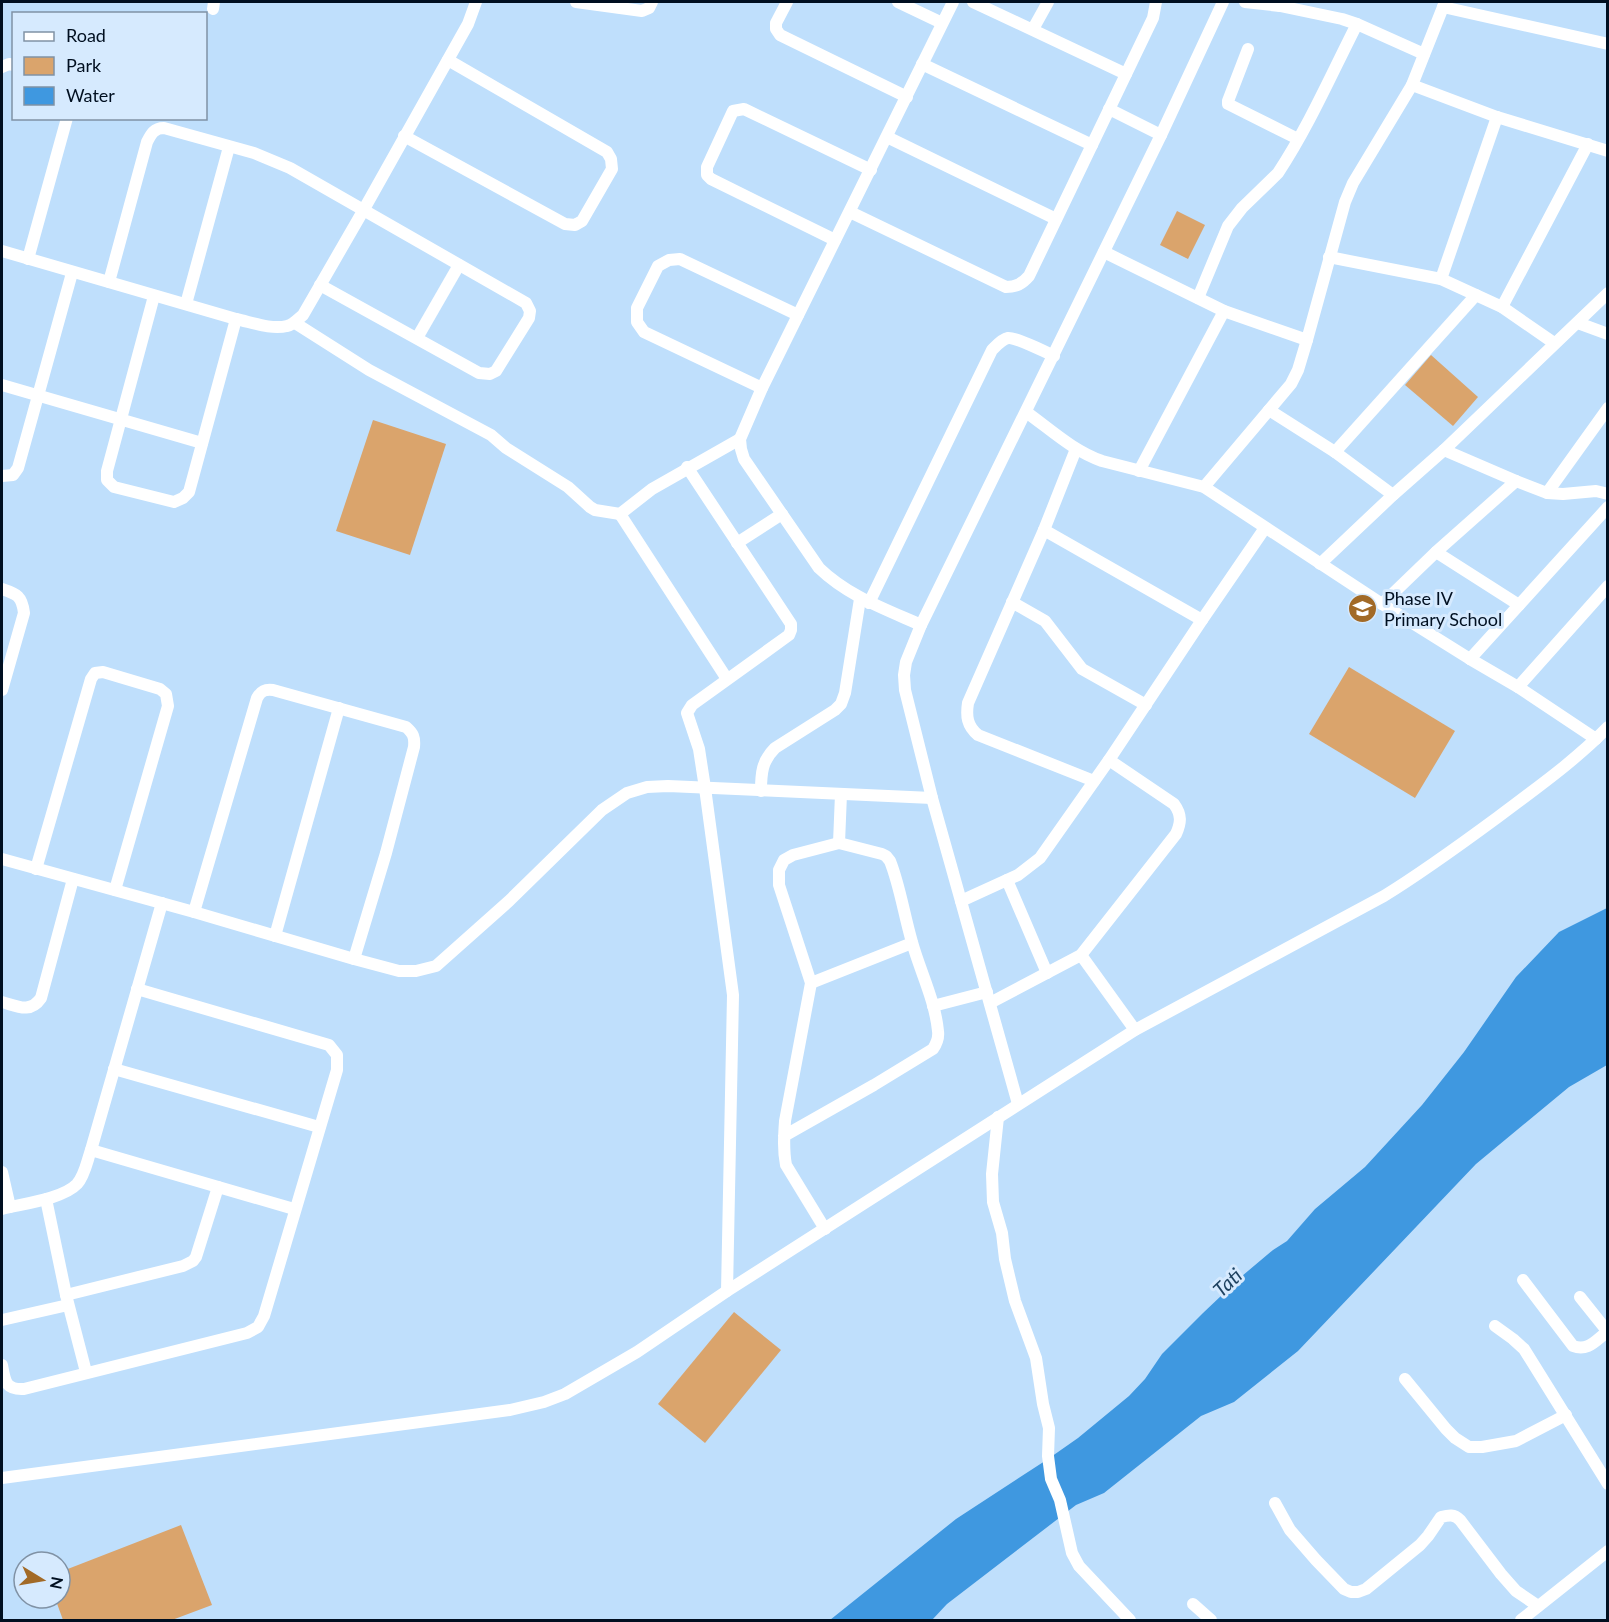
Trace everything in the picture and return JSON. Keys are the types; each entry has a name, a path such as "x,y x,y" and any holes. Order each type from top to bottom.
{"street":[{"path":"2,251 236,319 273,327 286,327 303,315 468,24 476,2"},
{"path":"576,2 642,11 649,8 652,2"},
{"path":"787,2 777,23 776,29 780,35 907,97"},
{"path":"898,2 942,23"},
{"path":"921,625 865,601 831,580 819,568 744,459 740,439 762,388 953,2"},
{"path":"973,2 1126,74"},
{"path":"1033,29 1048,2"},
{"path":"850,212 1006,287 1020,285 1029,276 1092,145 1153,18 1156,2"},
{"path":"1018,1104 932,798 905,690 906,662 921,625 1054,356 1223,2"},
{"path":"1245,2 1280,4 1342,19 1425,54"},
{"path":"1204,487 1295,377 1344,202 1412,85 1444,4 1608,44"},
{"path":"1198,298 1228,226 1242,208 1278,173 1298,140 1357,24"},
{"path":"1248,49 1227,100 1228,104 1298,140"},
{"path":"404,136 565,224 575,225 582,221 612,169 611,159 607,152 447,60"},
{"path":"922,64 1092,145"},
{"path":"1412,85 1497,117 1608,151"},
{"path":"835,240 707,175 707,167 733,111 744,109 871,170"},
{"path":"1109,109 1161,135"},
{"path":"1441,279 1497,117"},
{"path":"28,259 66,120"},
{"path":"109,282 147,142 154,130 164,128 254,153 290,168 526,303 530,310 529,318 496,371 490,374 479,373 320,285"},
{"path":"887,137 1056,219"},
{"path":"1502,307 1588,144"},
{"path":"186,304 229,147"},
{"path":"1104,252 1224,311 1307,340"},
{"path":"1329,257 1441,279 1502,307 1554,343"},
{"path":"762,388 644,332 637,322 637,308 658,266 669,260 680,260 798,315"},
{"path":"417,338 459,265"},
{"path":"2,477 13,475 18,468 72,273"},
{"path":"1320,564 1444,450 1608,292"},
{"path":"1335,452 1476,295"},
{"path":"154,296 107,471 107,480 114,487 174,502 189,492 236,319"},
{"path":"1139,471 1224,311"},
{"path":"295,322 369,370 491,435 506,448 568,486 596,510 620,514 652,489 687,467 740,439"},
{"path":"1578,323 1608,334"},
{"path":"761,791 761,772 768,754 836,710 841,704 865,601 992,350 1008,338 1054,356"},
{"path":"2,385 202,443"},
{"path":"1547,493 1608,408"},
{"path":"1269,410 1335,452 1393,495"},
{"path":"1026,411 1076,449 1102,461 1204,487 1382,604 1518,687 1596,739"},
{"path":"1076,449 1044,530 968,703 966,713 971,730 978,735 1094,781"},
{"path":"1444,450 1547,493 1596,491 1608,494"},
{"path":"687,467 790,624 791,630 789,635 692,705 687,713 699,749 733,995 727,1291"},
{"path":"1382,604 1516,481"},
{"path":"1470,659 1608,507"},
{"path":"620,514 727,679"},
{"path":"737,543 782,514"},
{"path":"961,902 1023,872 1040,858 1109,760 1265,528"},
{"path":"1044,530 1202,620"},
{"path":"1436,552 1519,605"},
{"path":"1518,687 1608,586"},
{"path":"2,590 20,597 24,613 2,690"},
{"path":"1012,602 1045,621 1082,669 1146,705"},
{"path":"36,869 91,679 95,674 103,672 160,689 166,694 168,706 115,890"},
{"path":"194,912 257,698 261,692 268,689 273,690 406,727 415,738 414,747 354,959"},
{"path":"275,936 339,708"},
{"path":"2,1478 510,1410 544,1402 565,1394 637,1352 727,1291 1136,1030 1411,880 1533,792 1608,727"},
{"path":"933,1006 988,998 1047,973 1081,955 1176,834 1181,818 1174,804 1109,760"},
{"path":"2,859 354,959 410,972 427,970 436,966 509,901 602,810 627,793 647,787 668,786 932,798"},
{"path":"839,843 841,794"},
{"path":"784,1136 874,1085 933,1048 937,1043 938,1032 933,1006 912,944 890,861 882,854 839,843 794,855 784,860 779,870 779,885 811,983 785,1121 784,1136 786,1165 825,1229"},
{"path":"2,1002 30,1008 36,1005 41,998 73,879"},
{"path":"1007,880 1047,973"},
{"path":"2,1172 6,1208 46,1199 71,1190 83,1175 162,903"},
{"path":"811,983 912,944"},
{"path":"1081,955 1136,1030"},
{"path":"2,1365 8,1386 17,1390 24,1389 247,1333 258,1328 264,1316 336,1070 337,1055 329,1045 137,989"},
{"path":"114,1070 319,1127"},
{"path":"998,1117 993,1165 993,1202 1002,1233 1015,1301 1036,1358 1048,1428 1047,1456 1051,1479 1060,1500 1074,1559 1130,1620"},
{"path":"91,1150 294,1209"},
{"path":"2,1320 183,1266 193,1261 199,1251 218,1187"},
{"path":"46,1199 67,1300 86,1372"},
{"path":"1523,1280 1573,1346 1579,1349 1586,1348 1607,1332 1580,1297"},
{"path":"1495,1326 1514,1339 1524,1350 1608,1484"},
{"path":"1405,1379 1446,1430 1469,1447 1516,1441 1566,1415"},
{"path":"1275,1503 1290,1530 1344,1589 1351,1592 1366,1589 1419,1545 1441,1517 1449,1515 1460,1520 1516,1591 1538,1606"},
{"path":"1521,1620 1608,1551"},
{"path":"1193,1605 1211,1620"}],"green space":[{"path":"1177,211 1205,225 1188,259 1160,245"},
{"path":"1431,355 1478,397 1453,426 1405,385"},
{"path":"373,420 446,444 410,555 336,531"},
{"path":"1349,667 1455,731 1415,798 1309,734"},
{"path":"734,1312 781,1350 705,1443 658,1404"},
{"path":"181,1525 212,1605 172,1620 63,1620 59,1610 72,1610 72,1567"}],"water":[{"path":"1607,908 1607,1065 1569,1087 1476,1164 1298,1351 1234,1402 1201,1416 1104,1493 1076,1505 947,1604 932,1620 830,1620 956,1519 1078,1438 1129,1396 1145,1379 1162,1354 1203,1313 1242,1276 1287,1241 1315,1209 1365,1167 1422,1105 1464,1052 1516,977 1559,932"}],"place":[{"name":"Phase IV Primary School","path":"1363,608"}],"water label":[{"name":"Tati","path":"1227,1282"}]}
